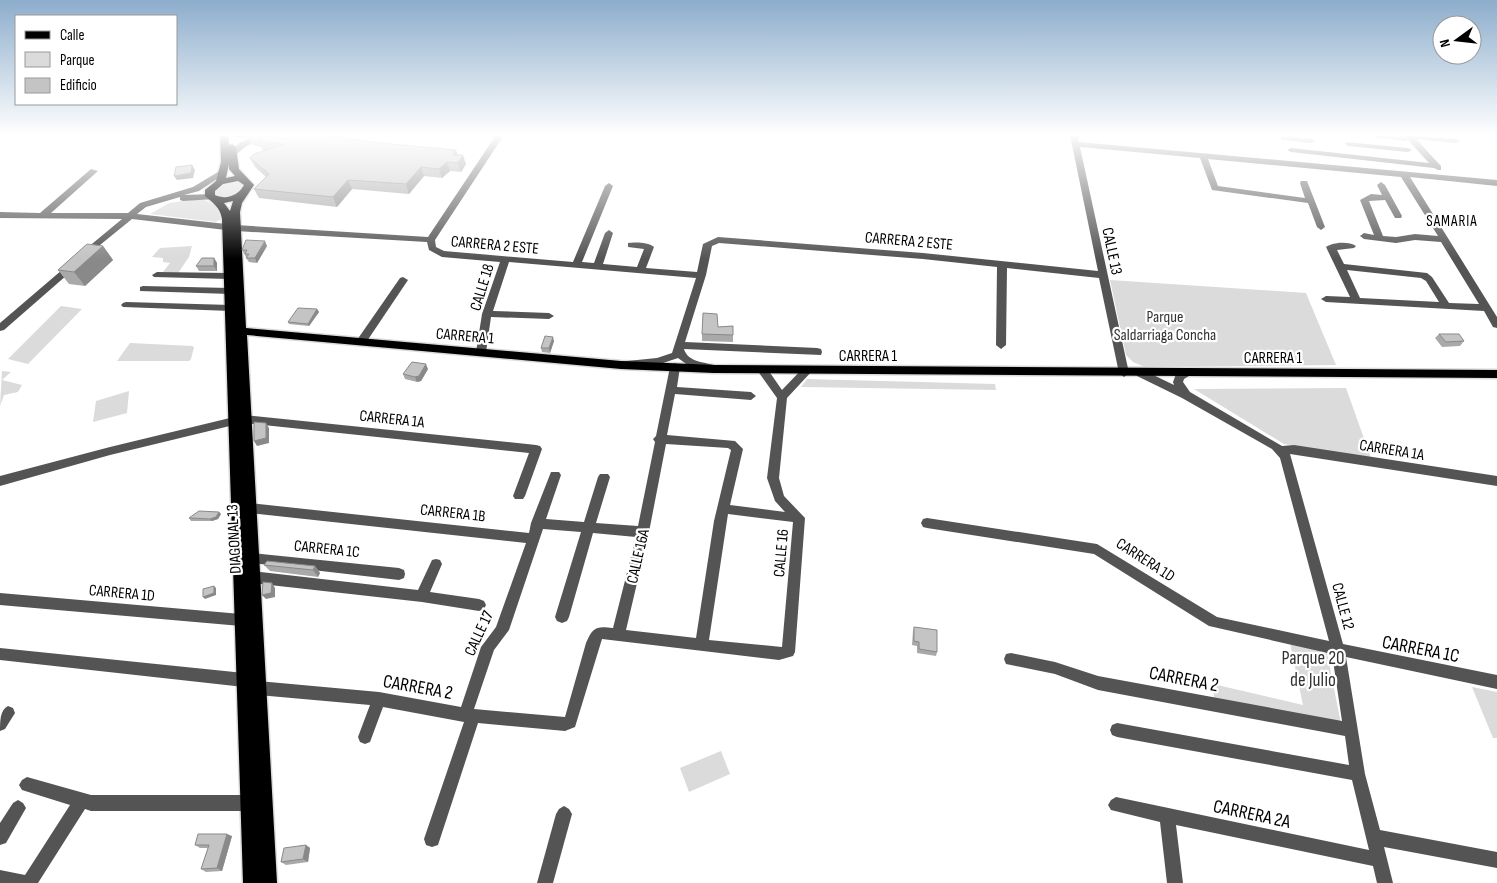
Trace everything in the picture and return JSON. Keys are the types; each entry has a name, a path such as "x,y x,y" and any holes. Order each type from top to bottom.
{"main road":[{"path":"220,182 222,176"},
{"path":"242,179 220,182 210,190 214,198 230,199 242,194"},
{"name":"DIAGONAL 13","path":"235,330 231,308 229,276 231,227 235,208 249,185 242,179"},
{"name":"DIAGONAL 13","path":"214,198 226,212 231,227 239,420 241,620 252,883"},
{"name":"CARRERA 1","path":"235,330 621,364 714,369 1497,374"},
{"name":"DIAGONAL 13","path":"239,420 249,508 268,883"}],"street":[{"path":"43,215 88,176"},
{"path":"0,328 129,216 148,202 201,187 216,176"},
{"path":"431,240 473,176"},
{"name":"CALLE 13","path":"1083,176 1124,373"},
{"path":"1211,176 1215,188 1310,201"},
{"path":"1405,176 1497,325"},
{"path":"1426,176 1497,183"},
{"path":"1304,184 1321,227"},
{"path":"1381,185 1398,216"},
{"path":"576,266 609,186"},
{"path":"129,216 160,204 192,197 214,198"},
{"path":"1380,238 1364,200 1388,198"},
{"path":"153,219 150,217 149,212 160,204"},
{"name":"CARRERA 2 ESTE","path":"0,216 129,216 231,227 431,240 432,248 442,254 505,261 641,269 701,275 708,244 712,241 923,256 1103,275"},
{"path":"597,267 609,233"},
{"path":"1364,236 1403,240 1415,236 1444,238"},
{"path":"631,246 649,247 641,269"},
{"path":"1351,246 1331,247 1356,299"},
{"name":"CALLE 18","path":"481,352 487,314 505,261"},
{"path":"1002,264 1002,345"},
{"path":"1339,266 1424,275 1430,279 1445,304"},
{"path":"157,274 229,276"},
{"path":"621,364 638,361 666,361 676,355 701,275"},
{"path":"361,342 403,280"},
{"path":"143,289 230,291"},
{"path":"1326,299 1445,304 1486,308"},
{"path":"126,305 231,308"},
{"path":"487,314 548,316"},
{"path":"679,347 817,352"},
{"path":"679,347 680,355 685,360 703,364 714,369"},
{"name":"CALLE 16A","path":"618,634 643,532 675,367"},
{"path":"762,370 782,397 808,370"},
{"path":"1141,373 1291,447"},
{"path":"1186,394 1178,382 1180,377 1188,373"},
{"path":"670,390 751,396"},
{"name":"CALLE 16","path":"702,644 779,654 788,652 799,518 781,501 774,486 782,397"},
{"name":"CARRERA 1A","path":"0,481 110,451 239,420 536,449 519,496"},
{"path":"618,634 702,644 720,522 736,447 731,444 660,439"},
{"name":"CARRERA 1A","path":"1291,447 1496,484"},
{"name":"CALLE 12","path":"1291,447 1338,650 1358,774 1386,883"},
{"path":"532,538 554,475"},
{"path":"562,617 604,477"},
{"name":"CARRERA 1B","path":"249,508 532,538"},
{"path":"724,510 799,518"},
{"path":"537,523 643,532"},
{"name":"CARRERA 1D","path":"927,523 1097,549 1207,620 1338,650"},
{"name":"CALLE 17","path":"432,839 470,716 488,647 502,630 532,538"},
{"name":"CARRERA 1C","path":"251,558 400,574"},
{"path":"422,596 436,564"},
{"path":"252,577 422,596 479,605"},
{"name":"CARRERA 1D","path":"0,599 241,620"},
{"name":"CARRERA 2","path":"258,688 379,700 470,716 565,724 570,722 596,636 600,633 618,634"},
{"name":"CARRERA 1C","path":"1338,650 1407,669 1497,682"},
{"path":"0,654 244,680"},
{"name":"CARRERA 2","path":"1010,659 1055,668 1098,683 1351,730"},
{"path":"365,737 379,700"},
{"path":"1117,730 1358,774"},
{"path":"27,785 91,803 248,803"},
{"name":"CARRERA 2A","path":"1116,804 1380,860"},
{"path":"0,878 28,883 78,806"},
{"path":"0,837 18,808"},
{"path":"545,883 564,814"},
{"path":"1167,815 1175,883"},
{"path":"1374,837 1497,860"}],"green space":[{"path":"236,181 243,185 232,196 224,197 216,194 216,189"},
{"path":"196,199 205,200 217,207 221,219 216,222 150,214 169,203"},
{"path":"192,246 189,257 178,273 163,272 170,263 163,262 163,258 152,257 160,248"},
{"name":"Parque Saldarriaga Concha","path":"1110,280 1306,293 1336,365 1145,367 1133,362 1126,355"},
{"path":"61,306 82,309 28,364 8,359"},
{"path":"130,343 194,347 189,361 117,361"},
{"path":"2,371 11,372 2,380 22,385 18,392 4,395 0,406"},
{"path":"807,379 995,384 996,390 801,387"},
{"path":"1346,388 1371,458 1284,444 1194,389"},
{"path":"129,391 127,413 93,422 96,401"},
{"name":"Parque 20 de Julio","path":"1290,643 1327,652 1341,724 1214,699 1213,684 1303,705"},
{"path":"1472,687 1497,692 1497,738 1493,738"},
{"path":"721,751 730,774 689,792 680,768"}],"building":[{"path":"267,176 413,176 406,184 348,180 333,197 254,189"},
{"path":"246,240 265,241 255,258 246,258 249,254 245,254 247,250 242,250"},
{"path":"87,244 103,246 74,272 58,270"},
{"path":"202,258 214,258 214,266 196,266"},
{"path":"298,308 317,309 308,324 288,322"},
{"path":"703,313 717,314 718,327 733,326 733,335 702,334"},
{"path":"1439,334 1459,334 1464,341 1446,342"},
{"path":"545,336 553,337 549,348 541,348"},
{"path":"412,362 426,364 419,376 403,374"},
{"path":"254,422 266,423 266,438 254,441"},
{"path":"199,511 219,512 216,517 210,519 189,518"},
{"path":"267,561 315,566 313,570 264,565"},
{"path":"263,582 272,583 271,593 262,595"},
{"path":"214,586 214,593 203,597 203,589"},
{"path":"914,627 937,630 937,652 919,649 919,642 914,641"},
{"path":"198,834 227,834 217,868 201,869 209,845 195,845"},
{"path":"306,845 303,859 281,862 284,848"}],"district":[{"name":"SAMARIA","path":"1452,221"}]}
